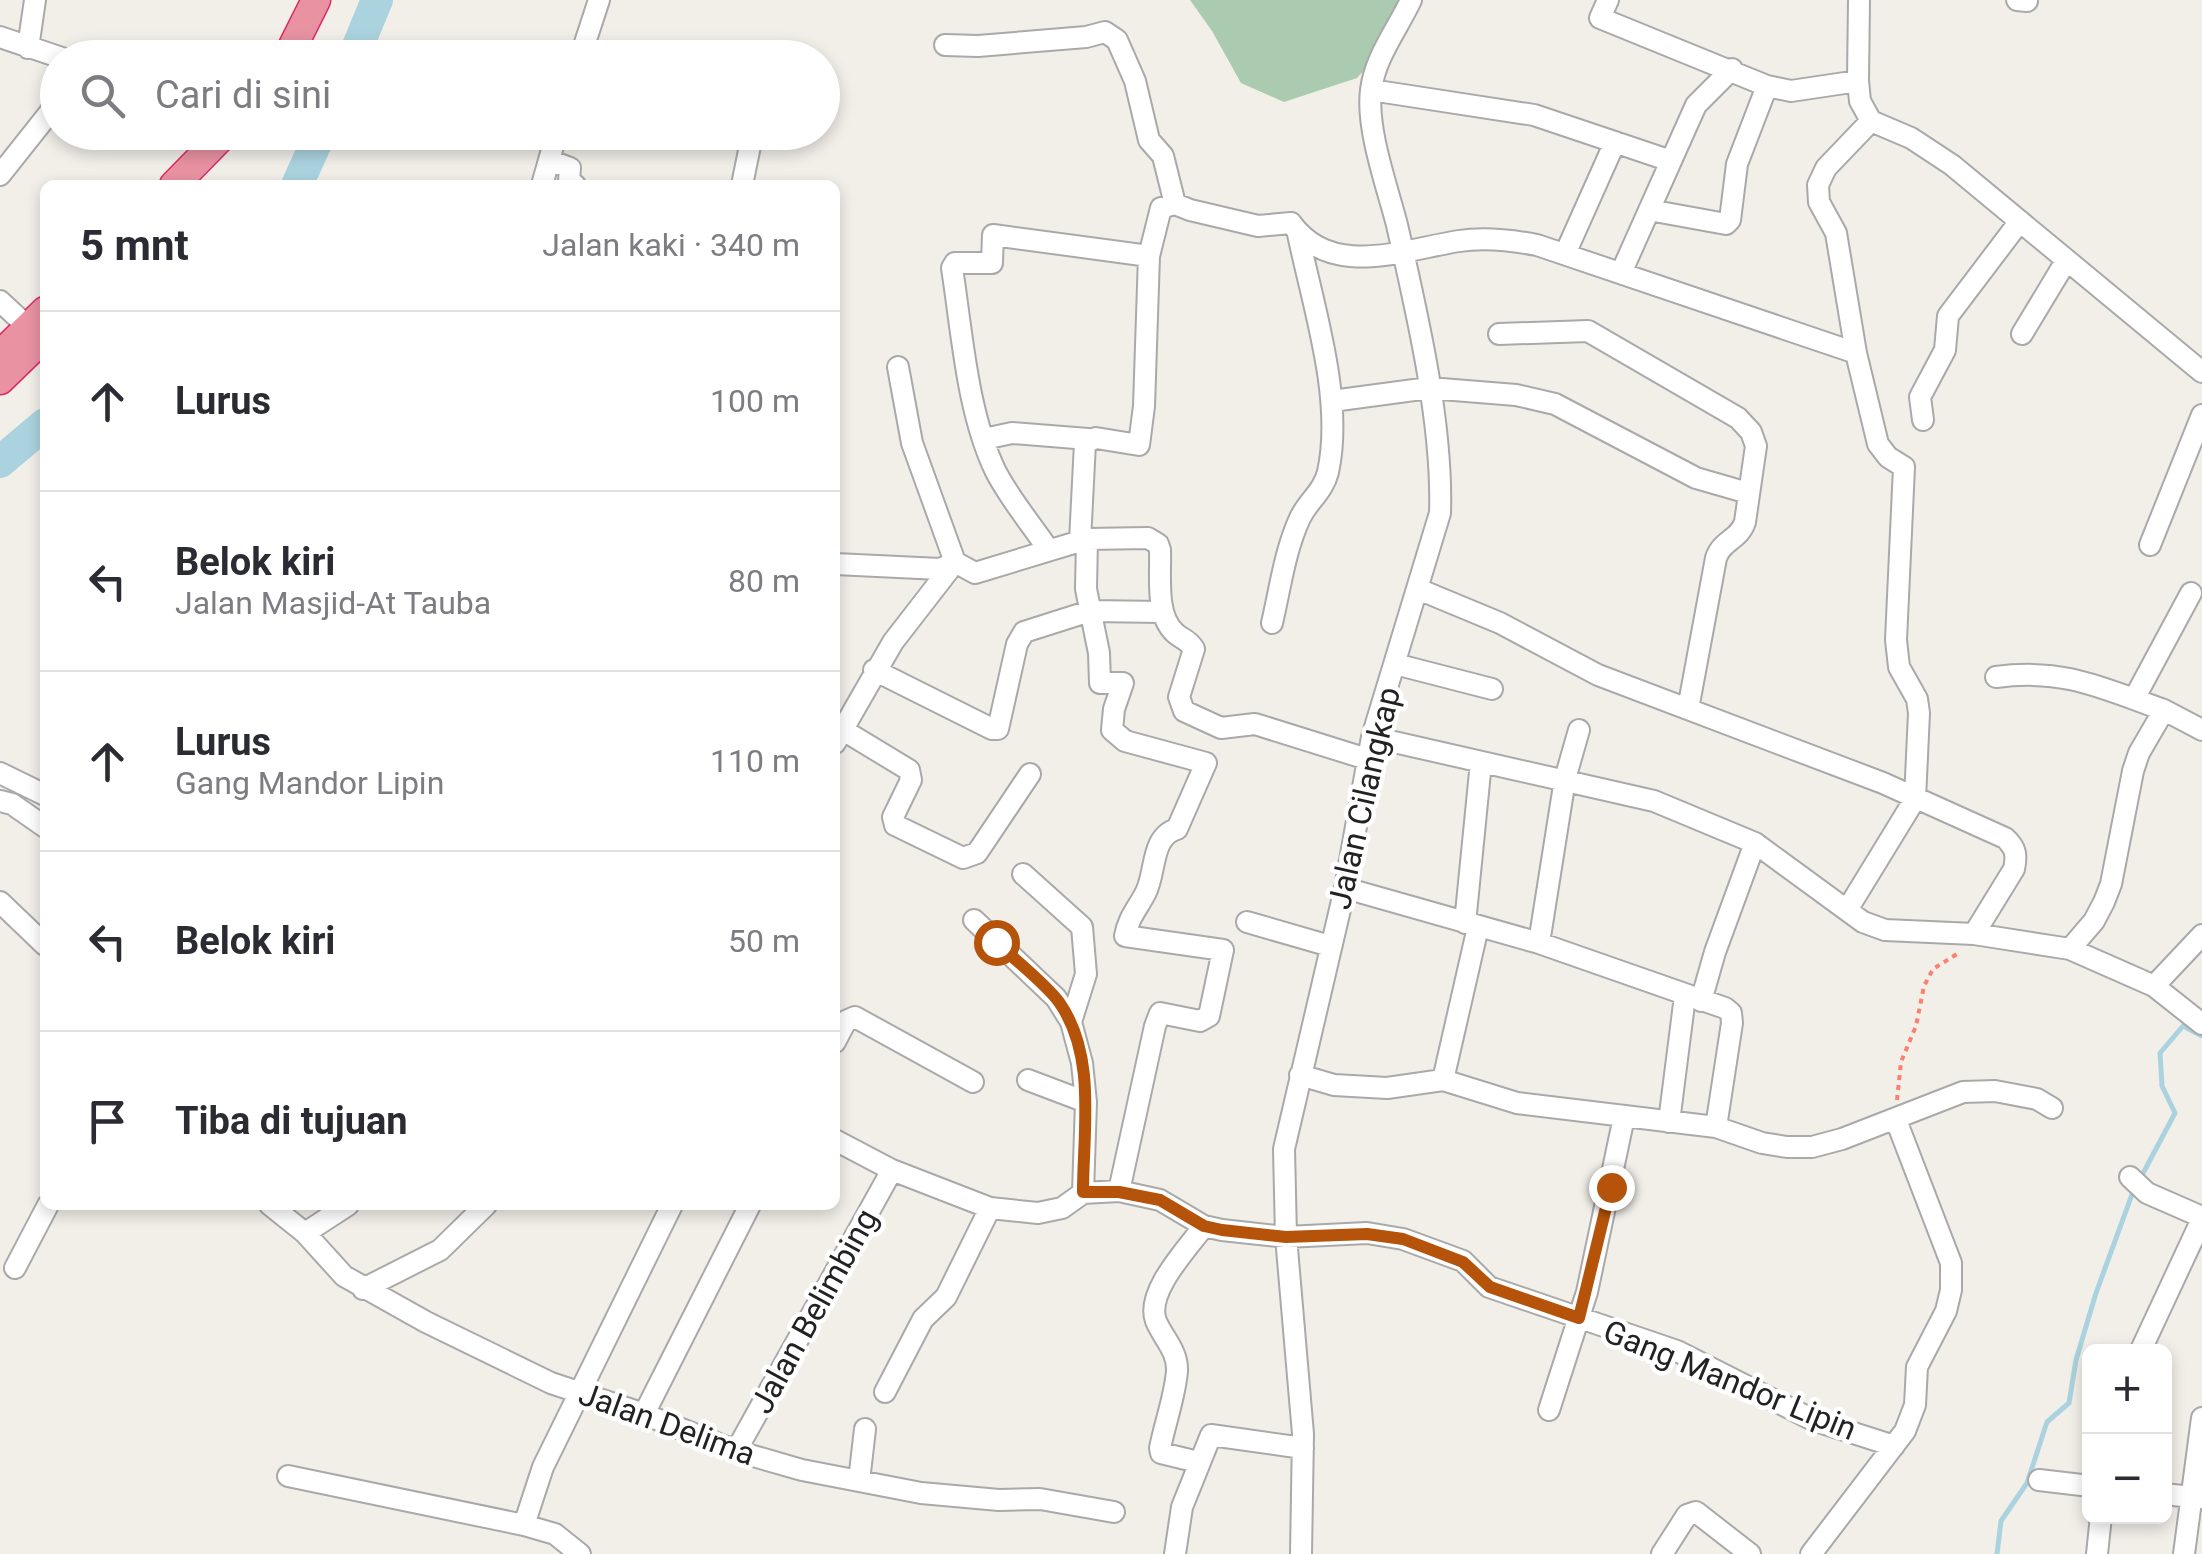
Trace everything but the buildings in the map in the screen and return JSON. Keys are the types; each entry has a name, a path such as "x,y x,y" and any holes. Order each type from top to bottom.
{"highway":[{"path":"296,40 316,0"},
{"path":"314,40 333,0"},
{"path":"178,180 204,150"},
{"path":"205,180 233,150"},
{"path":"0,355 39,325"},
{"path":"0,380 39,325"}],"street":[{"path":"28,48 36,0"},
{"path":"586,40 599,0"},
{"name":"Jalan Cilangkap","path":"1301,1554 1303,1448 1286,1237 1284,1149 1345,888 1372,737 1440,513 1441,480 1429,388 1370,110 1376,65 1412,0"},
{"path":"1608,0 1600,18 1767,86 1791,91 1858,81"},
{"path":"1859,0 1860,101 1872,121 1939,156 2202,372"},
{"path":"2017,0 2028,1"},
{"path":"945,45 978,46 1105,32 1117,40 1134,81 1149,140 1164,156 1175,204"},
{"path":"0,37 40,52"},
{"path":"1621,273 1696,105 1732,70"},
{"path":"1649,210 1726,224 1730,220 1737,164 1767,86"},
{"path":"1371,90 1534,114 1671,161"},
{"path":"1847,910 1915,799 1919,713 1899,667 1896,640 1904,467 1888,457 1878,444 1856,353 1836,233 1819,202 1818,186 1837,152 1872,121"},
{"path":"0,175 40,125"},
{"path":"1565,254 1615,142"},
{"path":"543,180 552,150"},
{"path":"743,180 749,150"},
{"path":"549,160 570,168 570,180"},
{"path":"984,440 1012,433 1139,445 1144,406 1148,256 1161,208 1175,204 1258,226 1290,223 1298,234 1338,257 1490,239 1537,244 1856,353"},
{"path":"1923,420 1920,396 1944,350 1948,316 2020,220"},
{"path":"1272,623 1286,559 1302,515 1318,497 1328,472 1332,402 1298,234"},
{"path":"1048,549 1004,486 984,440 952,268 955,263 992,263 993,236 1148,256"},
{"path":"2022,334 2066,261"},
{"path":"0,301 39,325"},
{"path":"1500,334 1588,331 1738,418 1751,432 1756,446 1741,533 1719,547 1688,709"},
{"path":"898,367 912,443 956,562 975,574 1084,540 1148,538 1158,544 1162,612 1174,631 1191,642 1194,649 1179,697 1184,712 1221,728 1255,724 1367,759"},
{"path":"1332,402 1429,388 1482,391 1555,404 1696,478 1748,494"},
{"path":"2150,545 2202,415"},
{"path":"1088,439 1083,450 1086,589 1099,653 1100,683 1123,684 1112,730 1125,741 1206,763 1177,829 1168,832 1160,843 1145,894 1137,902 1126,936 1224,950 1209,1016 1200,1021 1160,1013 1119,1192"},
{"path":"840,564 940,569 956,562"},
{"path":"840,734 874,670 956,562"},
{"path":"1418,589 1500,624 1598,674 1883,783 2005,838 2014,846 2014,869 1974,934"},
{"path":"2134,699 2191,593"},
{"path":"874,670 998,729 1017,644 1024,632 1090,611 1162,612"},
{"path":"1395,664 1492,689"},
{"path":"1996,677 2050,673 2077,678 2164,710 2202,730"},
{"path":"2070,949 2094,921 2104,902 2138,754 2164,710"},
{"path":"1539,943 1565,779 1579,730"},
{"path":"840,736 908,770 911,780 893,818 895,825 963,858 977,853 1030,774"},
{"path":"1372,737 1654,801 1756,843 1863,922 1884,930 1974,934 2070,949 2154,986 2202,1024"},
{"path":"1443,1080 1471,925 1480,762"},
{"path":"0,772 40,792"},
{"path":"0,801 12,804 40,824"},
{"path":"1668,1122 1693,998 1756,843"},
{"path":"1023,874 1082,927 1086,974 1071,1022"},
{"path":"1345,888 1539,943 1725,1008 1731,1013 1732,1023 1716,1127"},
{"path":"0,902 40,939"},
{"path":"974,920 1056,998 1071,1022 1082,1062 1086,1102 1083,1192"},
{"path":"1247,922 1330,946"},
{"path":"2154,986 2202,935"},
{"path":"840,1032 846,1021 855,1017 973,1082"},
{"path":"1300,1075 1334,1085 1388,1088 1443,1080 1518,1103 1716,1127 1762,1143 1812,1147 1896,1120 1964,1092 1995,1091 2037,1098 2052,1108"},
{"path":"1028,1080 1086,1102"},
{"path":"1548,1410 1579,1318 1601,1234 1624,1118"},
{"path":"1812,1554 1894,1446 1912,1416 1916,1368 1946,1311 1951,1290 1951,1263 1896,1120"},
{"path":"840,1143 892,1170 990,1208 1038,1213 1062,1208 1083,1192 1119,1192 1160,1200 1204,1226 1166,1277 1153,1308 1156,1322 1172,1346 1177,1369 1161,1453 1198,1462"},
{"name":"Jalan Belimbing","path":"736,1451 892,1170"},
{"path":"2137,1184 2202,1218 2144,1344"},
{"path":"885,1392 923,1319 946,1297 990,1208"},
{"path":"15,1268 45,1210"},
{"name":"Jalan Delima","path":"276,1210 305,1233 344,1276 362,1288 552,1383 736,1451 802,1470 921,1493 999,1500 1040,1499 1114,1512"},
{"path":"305,1233 340,1210"},
{"path":"362,1288 440,1250 481,1210"},
{"path":"524,1524 543,1467 670,1210"},
{"path":"644,1414 747,1210"},
{"name":"Gang Mandor Lipin","path":"1204,1226 1286,1237 1367,1234 1403,1239 1463,1262 1490,1287 1678,1351 1813,1420 1894,1446"},
{"path":"2184,1554 2197,1498 2202,1418"},
{"path":"858,1481 865,1428"},
{"path":"1175,1554 1182,1507 1211,1435 1303,1448"},
{"path":"288,1476 524,1524 555,1534 580,1554"},
{"path":"2039,1480 2082,1485"},
{"path":"2172,1495 2197,1498"},
{"path":"1662,1554 1686,1515 1696,1512 1750,1554"},
{"path":"2098,1554 2100,1524"}],"path":[{"path":"1896,1120 1901,1062 1916,1026 1924,986 1933,970 1966,948 1974,934"}],"green space":[{"path":"1190,0 1401,0 1367,67 1357,78 1284,102 1241,83"}],"waterway":[{"path":"360,40 377,0"},
{"path":"299,180 313,150"},
{"path":"0,462 40,428"},
{"path":"2140,1179 2175,1113 2162,1086 2160,1053 2183,1026 2202,1036"},
{"path":"1997,1554 2001,1521 2027,1483 2047,1422 2069,1403 2076,1360 2096,1293 2134,1189"}],"route":[{"path":"996,942 1056,998 1071,1022 1082,1062 1086,1102 1083,1192 1119,1192 1160,1200 1204,1226 1222,1230 1286,1237 1367,1234 1403,1239 1463,1262 1490,1287 1579,1318 1611,1187"}]}
